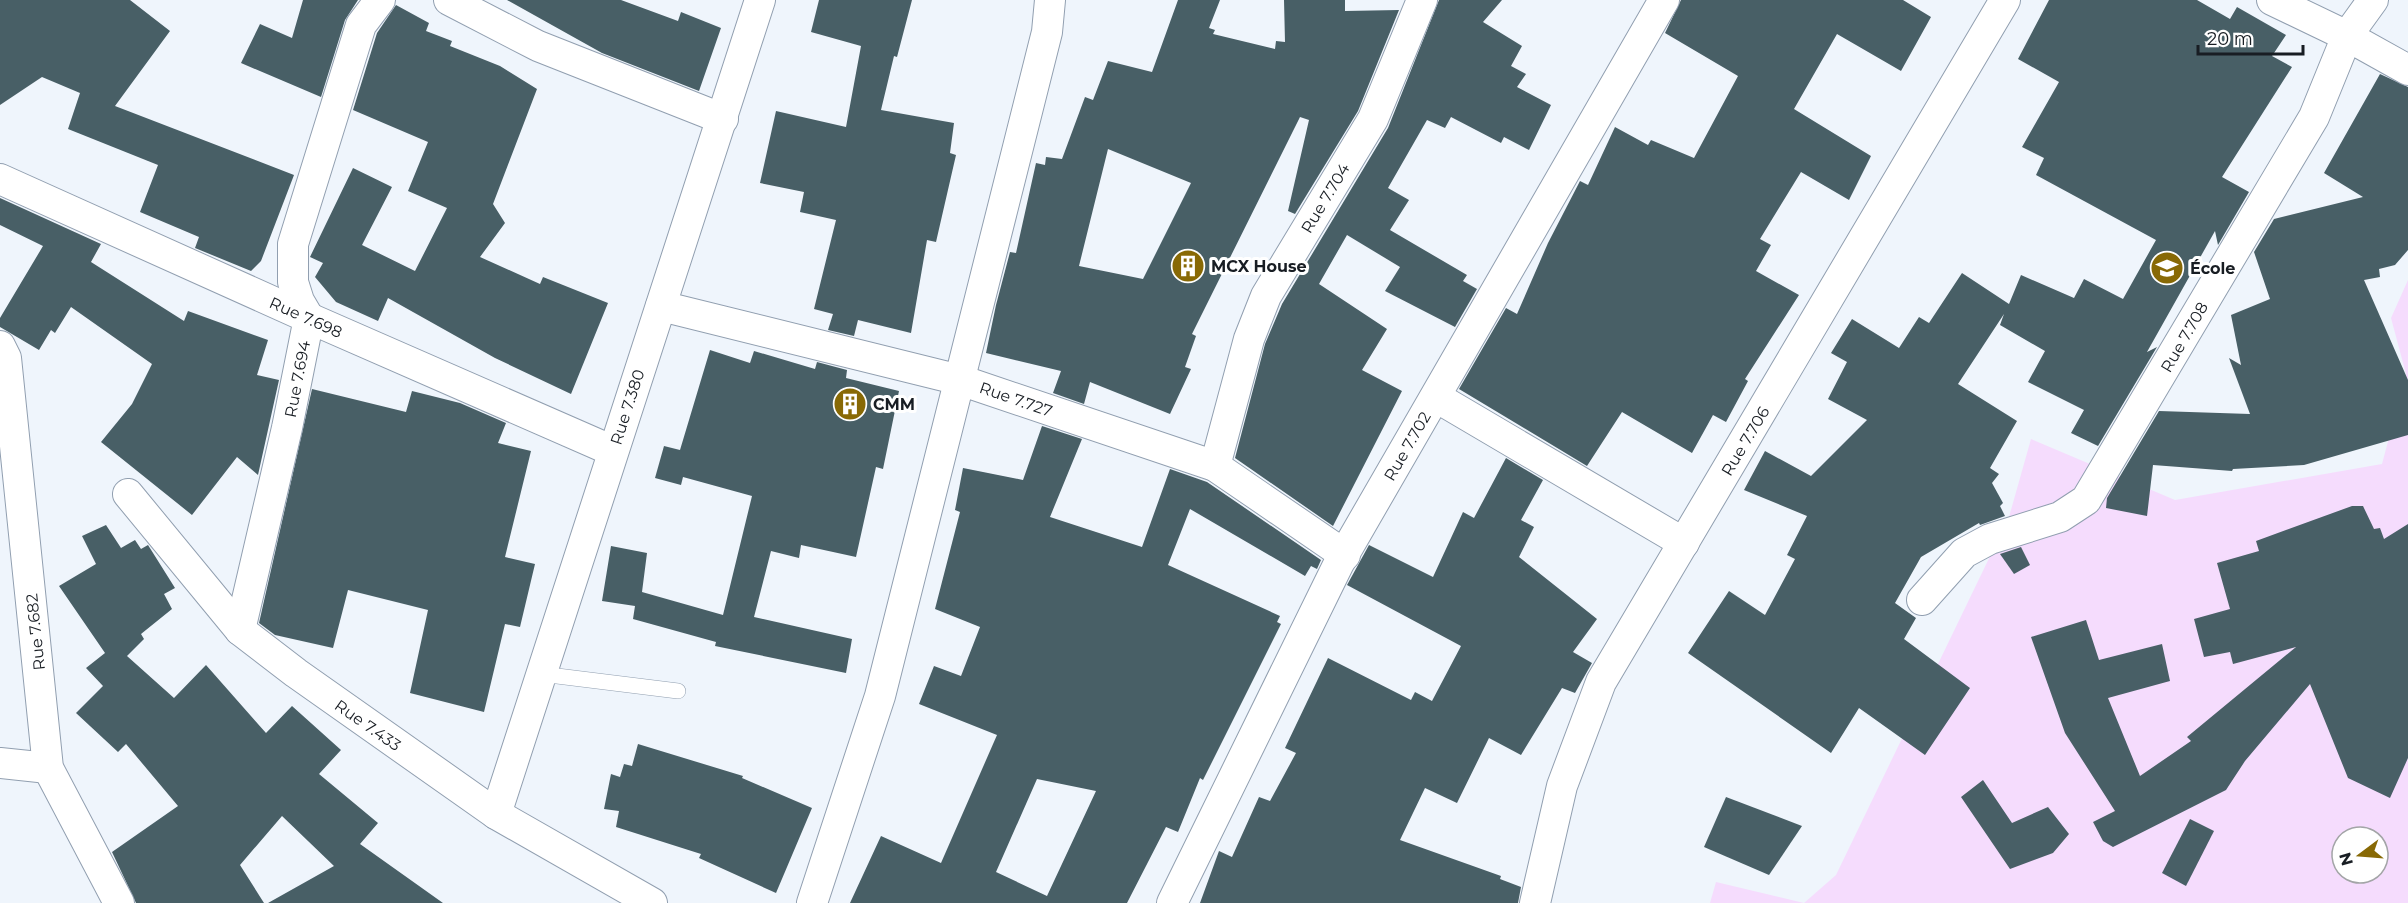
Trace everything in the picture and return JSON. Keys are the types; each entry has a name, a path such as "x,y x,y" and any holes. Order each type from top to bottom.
{"street":[{"name":"Rue 7.694","path":"240,630 287,428 309,318 299,301 293,282 292,244 361,25 380,0"},
{"path":"449,0 538,46 723,118"},
{"name":"Rue 7.380","path":"496,814 760,0"},
{"path":"812,903 880,696 1047,32 1050,0"},
{"name":"Rue 7.704","path":"1215,466 1249,339 1266,296 1373,119 1422,0"},
{"name":"Rue 7.702","path":"1172,903 1345,555 1664,0"},
{"name":"Rue 7.706","path":"1535,903 1562,786 1601,682 2005,0"},
{"path":"2272,0 2347,36 2408,70"},
{"name":"Rue 7.708","path":"1922,600 1964,553 1990,539 2060,518 2086,500 2314,117 2347,36 2373,0"},
{"name":"Rue 7.698","path":"0,179 613,451"},
{"name":"Rue 7.727","path":"661,306 960,380 1215,466 1345,555"},
{"name":"Rue 7.682","path":"0,346 6,358 8,449 48,768 119,903"},
{"path":"1436,397 1684,543"},
{"name":"Rue 7.433","path":"128,494 240,630 296,673 496,814 652,903"},
{"path":"0,763 48,768"}],"lane":[{"path":"541,674 678,692"}],"shaded area":[{"path":"2408,280 2408,903 1804,903 1836,875 2009,517 2031,439 2175,500 2382,464 2406,374 2391,318"},
{"path":"1716,882 1804,903 1710,903"}],"building":[{"path":"0,0 130,0 170,31 115,106 294,175 261,261 251,271 195,248 199,237 140,212 158,165 68,129 80,93 42,77 0,105"},
{"path":"303,0 358,0 345,20 321,97 241,63 260,24 292,38"},
{"path":"507,0 621,0 678,21 681,12 721,28 699,91 602,53"},
{"path":"819,0 912,0 897,57 894,56 881,110 954,123 950,153 956,155 936,242 927,240 911,333 858,320 854,336 828,330 833,314 814,309 836,220 800,212 804,192 760,183 776,111 846,127 861,46 811,32"},
{"path":"1178,0 1220,0 1209,28 1215,30 1213,34 1275,49 1276,41 1285,42 1284,0 1345,0 1345,11 1399,10 1358,111 1295,214 1288,211 1309,120 1300,117 1192,334 1196,336 1185,367 1191,369 1170,414 1090,382 1084,404 1053,393 1061,371 986,353 1010,252 1016,253 1036,163 1045,165 1046,157 1062,159 1085,97 1093,100 1108,61 1152,72","holes":["1108,149 1191,183 1143,279 1079,266"]},
{"path":"1439,0 1502,0 1483,22 1522,46 1511,66 1526,74 1517,87 1551,105 1529,150 1504,137 1501,143 1451,117 1445,128 1427,120 1388,188 1409,200 1390,230 1467,275 1463,281 1477,289 1455,327 1385,291 1400,267 1347,235 1319,284 1387,329 1362,370 1402,391 1333,526 1235,458 1265,344 1282,304 1388,128"},
{"path":"1681,0 1903,0 1931,17 1901,71 1837,34 1794,109 1871,156 1849,200 1801,172 1760,239 1771,245 1756,271 1799,295 1745,379 1748,381 1726,422 1713,415 1692,453 1622,412 1587,466 1459,389 1506,308 1517,314 1548,243 1580,181 1588,185 1615,127 1648,145 1651,140 1694,158 1738,76 1665,33"},
{"path":"2049,0 2197,0 2230,19 2237,7 2286,35 2272,56 2292,67 2222,177 2249,192 2218,245 2215,231 2147,352 2157,347 2098,446 2071,433 2084,410 2028,382 2045,351 2000,325 2004,314 1958,384 2017,421 1990,468 1999,474 1992,483 2003,503 2000,506 2005,516 1980,525 1979,523 1921,557 1895,603 1916,618 1904,639 1970,688 1925,755 1859,708 1831,753 1688,653 1729,591 1765,615 1795,559 1787,555 1807,516 1744,490 1765,451 1811,476 1867,420 1828,399 1847,362 1831,353 1852,319 1899,348 1919,317 1929,323 1962,273 2009,304 2021,275 2074,298 2084,279 2123,299 2156,240 2036,175 2044,158 2022,147 2059,82 2018,59"},
{"path":"396,5 429,23 426,31 452,41 450,46 500,66 537,89 493,204 505,223 480,257 540,284 543,277 608,303 571,394 495,358 388,298 378,321 336,302 315,277 323,263 310,257 353,168 392,187 362,245 415,271 447,208 408,191 428,142 353,110 377,33"},
{"path":"2380,74 2408,87 2408,250 2395,265 2379,269 2380,277 2364,280 2408,380 2408,435 2304,465 2233,469 2232,471 2153,465 2147,516 2106,508 2107,498 2159,411 2250,414 2229,358 2241,365 2231,315 2270,299 2254,252 2274,219 2363,197 2324,173"},
{"path":"0,198 101,244 91,262 184,321 188,311 268,340 257,375 279,380 258,475 237,457 192,515 101,442 132,404 152,364 71,307 55,333 51,330 39,350 0,327 0,318 43,246 0,225"},
{"path":"710,350 750,363 754,351 815,369 817,362 847,370 846,378 899,391 883,469 876,467 856,557 801,545 799,558 771,551 754,617 852,639 846,673 715,646 716,642 633,619 635,606 602,601 611,546 647,553 642,592 723,615 752,496 683,477 681,485 655,478 664,446 680,450"},
{"path":"312,389 406,412 412,391 460,403 506,423 498,443 531,451 505,557 535,564 520,627 505,624 484,712 410,693 428,610 348,590 333,648 275,635 259,623"},
{"path":"1042,426 1082,439 1050,517 1142,547 1170,469 1207,482 1321,560 1317,569 1311,566 1305,576 1190,509 1168,565 1280,616 1277,622 1281,624 1203,780 1200,778 1178,832 1166,827 1127,903 850,903 881,836 941,863 997,735 919,704 934,666 961,676 980,627 935,609 960,512 955,510 963,468 1023,480","holes":["1037,779 1096,791 1047,896 996,872"]},
{"path":"1506,458 1543,480 1521,520 1534,527 1519,557 1597,619 1573,652 1592,663 1575,693 1562,688 1521,755 1489,738 1457,803 1425,788 1400,840 1501,876 1500,879 1521,887 1518,903 1200,903 1219,851 1232,857 1259,797 1270,801 1296,753 1285,748 1328,658 1411,700 1415,692 1432,701 1461,646 1347,585 1369,545 1433,577 1463,512 1474,518"},
{"path":"2352,506 2363,506 2374,529 2380,528 2384,539 2408,524 2408,758 2390,798 2348,778 2310,684 2245,761 2226,790 2113,847 2103,841 2093,822 2115,811 2065,733 2031,637 2086,620 2099,660 2162,644 2170,681 2108,698 2140,776 2191,741 2187,737 2296,647 2233,664 2230,652 2204,657 2194,619 2230,609 2217,563 2259,551 2256,541"},
{"path":"106,525 121,548 135,540 141,549 148,545 175,588 164,594 172,609 141,634 144,639 127,656 174,698 206,665 266,733 292,706 341,750 319,774 378,823 360,844 443,903 268,903 334,866 282,816 240,865 264,903 136,903 112,852 178,806 126,744 118,752 76,713 103,686 86,668 105,653 59,586 96,564 82,536"},
{"path":"2021,547 2030,565 2014,574 2000,554"},
{"path":"638,744 743,776 742,778 812,808 776,893 699,858 701,854 616,827 619,811 604,809 611,774 620,777 624,764 632,766"},
{"path":"1983,780 2012,823 2048,807 2069,834 2053,853 2010,869 1961,797"},
{"path":"1726,797 1802,826 1769,875 1704,847"},
{"path":"2190,819 2214,831 2186,886 2162,873"}],"place":[{"name":"MCX House","path":"1188,266"},
{"name":"École","path":"2167,268"},
{"name":"CMM","path":"850,404"}]}
